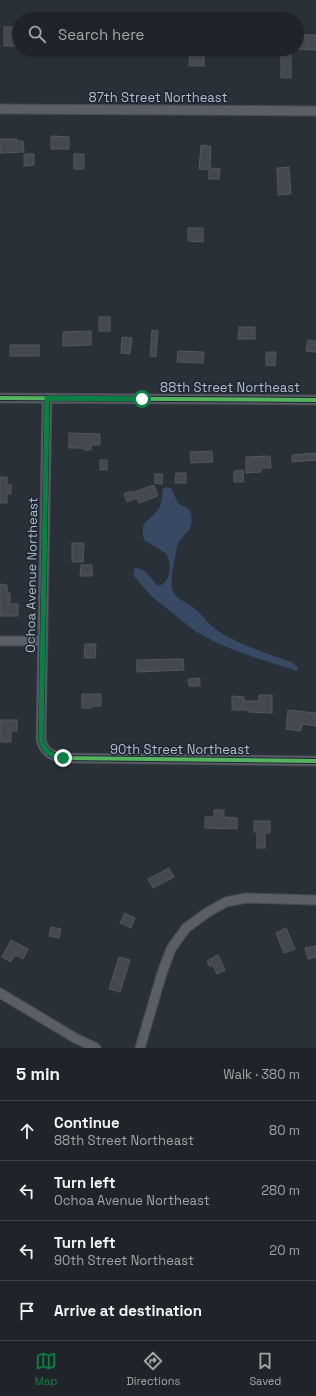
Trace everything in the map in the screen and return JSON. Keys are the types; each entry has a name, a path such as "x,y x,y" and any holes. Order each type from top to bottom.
{"street":[{"name":"87th Street Northeast","path":"0,109 316,111"},
{"name":"88th Street Northeast","path":"0,398 316,400"},
{"name":"Ochoa Avenue Northeast","path":"46,751 42,747 41,740 47,398"},
{"path":"0,641 43,641"},
{"name":"90th Street Northeast","path":"46,751 55,757 63,758 316,761"},
{"path":"140,1048 166,961 171,950 186,928 208,912 226,902 246,898 316,900"},
{"path":"0,993 75,1038 96,1048"}],"water":[{"path":"166,487 171,488 178,503 190,510 192,518 189,529 180,540 176,551 172,578 172,589 174,593 178,598 197,610 210,625 221,633 251,648 292,662 298,668 297,671 219,644 195,631 151,596 134,576 134,569 137,568 145,571 158,586 165,582 168,578 170,568 166,554 144,540 143,533 144,525 159,508 163,489"}],"building":[{"path":"4,27 12,27 12,46 4,46"},
{"path":"304,35 316,35 316,50 304,49"},
{"path":"190,56 204,56 204,66 189,66"},
{"path":"281,56 291,56 291,78 281,78"},
{"path":"51,136 69,137 69,149 51,149"},
{"path":"0,139 17,139 17,141 23,141 24,152 0,153"},
{"path":"201,145 211,146 210,168 220,169 219,179 209,179 209,170 199,169"},
{"path":"24,154 34,154 34,165 24,166"},
{"path":"74,154 84,154 84,169 74,169"},
{"path":"289,167 291,194 278,195 277,168"},
{"path":"188,228 203,228 203,242 188,241"},
{"path":"99,317 110,317 110,331 99,331"},
{"path":"239,327 255,327 255,339 238,339"},
{"path":"152,330 158,331 156,357 150,356"},
{"path":"91,331 91,345 63,346 63,332"},
{"path":"122,337 132,338 130,354 121,353"},
{"path":"308,340 316,341 316,352 306,351"},
{"path":"10,345 39,345 39,356 10,356"},
{"path":"178,351 204,352 203,363 177,362"},
{"path":"266,352 276,352 275,366 266,365"},
{"path":"69,433 100,434 100,445 91,445 91,450 84,450 84,448 69,448"},
{"path":"212,451 213,462 191,463 190,452"},
{"path":"316,453 316,460 292,462 292,455"},
{"path":"270,456 271,468 261,468 261,472 246,473 246,457"},
{"path":"100,460 107,460 107,470 100,470"},
{"path":"243,470 244,482 234,482 234,471"},
{"path":"176,473 186,473 186,483 175,483"},
{"path":"155,474 163,474 162,484 155,483"},
{"path":"0,477 7,477 7,485 11,485 11,494 7,494 7,503 0,503"},
{"path":"154,485 158,496 139,503 137,498 127,502 124,494"},
{"path":"72,543 84,543 83,562 72,562"},
{"path":"81,565 92,565 92,576 80,576"},
{"path":"0,584 7,585 7,593 10,593 10,604 18,604 18,616 0,616"},
{"path":"85,644 96,644 95,658 84,658"},
{"path":"183,659 184,670 137,672 137,660"},
{"path":"200,678 200,686 189,686 188,679"},
{"path":"82,694 101,694 101,706 82,708"},
{"path":"259,695 272,695 272,713 232,710 232,696 244,697 244,701 259,701"},
{"path":"288,710 316,713 316,726 302,724 301,731 286,729"},
{"path":"0,720 17,720 17,731 11,731 11,742 0,742"},
{"path":"214,810 224,810 224,817 237,818 237,829 205,828 205,817 214,817"},
{"path":"254,821 270,821 270,833 265,833 265,848 257,848 257,832 254,832"},
{"path":"169,868 174,877 153,888 148,879"},
{"path":"125,913 135,918 131,928 120,923"},
{"path":"51,927 61,929 59,938 49,936"},
{"path":"286,928 295,949 284,953 276,933"},
{"path":"11,940 28,949 23,959 15,955 11,962 2,957"},
{"path":"316,946 316,957 308,959 305,948"},
{"path":"218,955 225,970 217,974 213,965 210,967 207,961"},
{"path":"119,957 130,960 120,992 109,989"}],"cycle path":[{"path":"0,398 316,400"},
{"path":"47,398 41,740 44,748 52,755 63,758 316,761"}],"route":[{"path":"63,758 55,757 46,751 42,747 41,740 47,398 142,399"}]}
